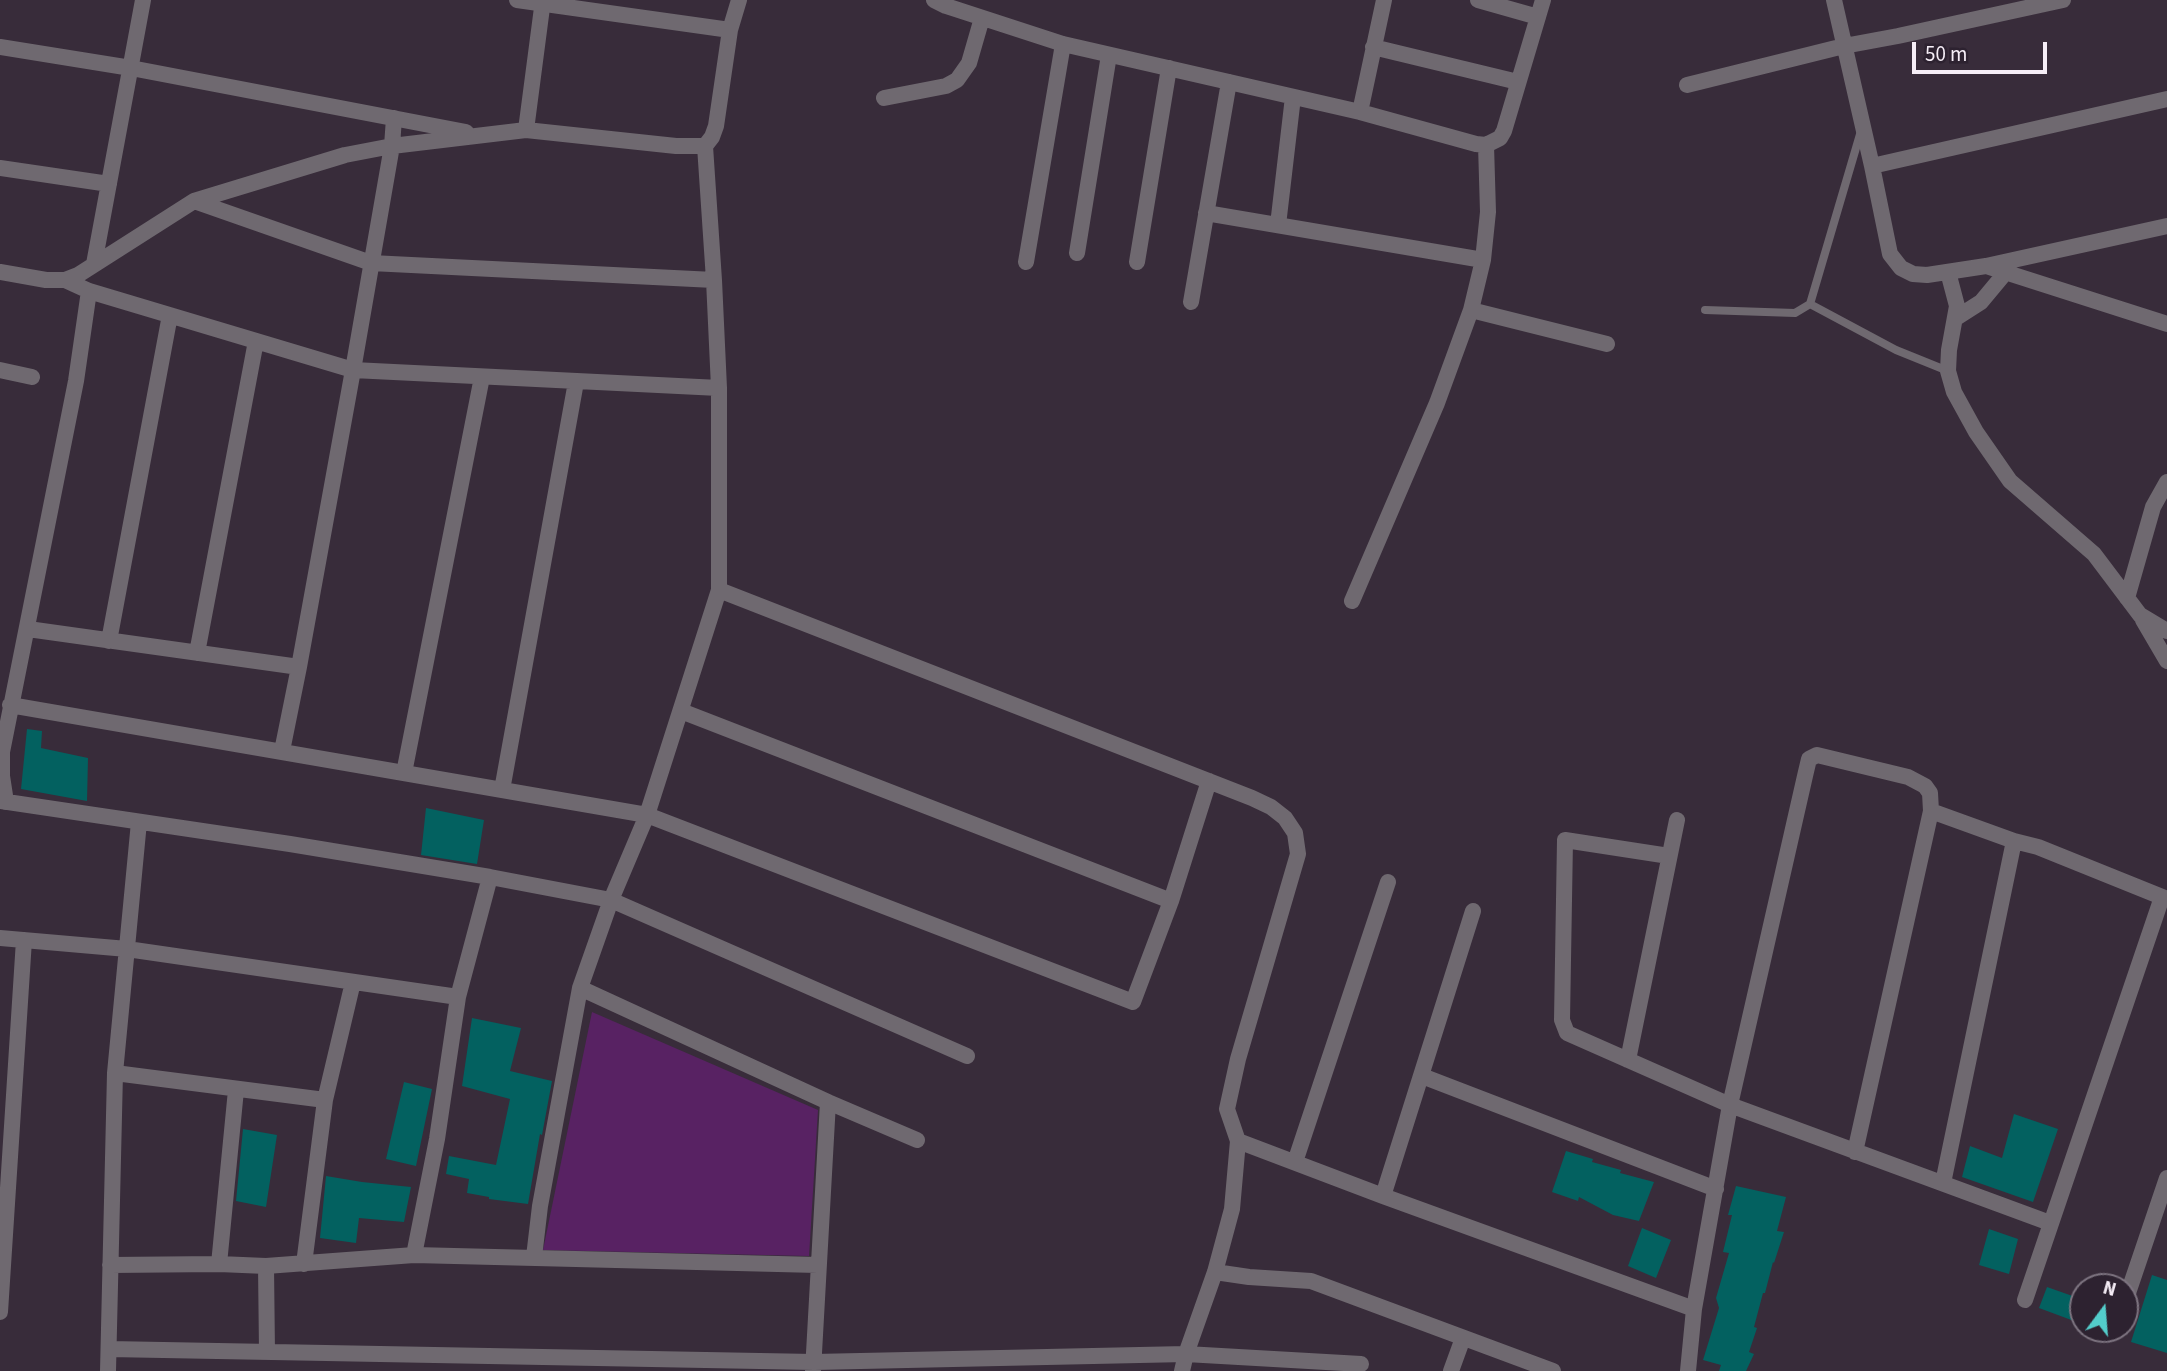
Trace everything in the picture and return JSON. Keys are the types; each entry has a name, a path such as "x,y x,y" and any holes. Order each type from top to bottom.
{"street":[{"path":"94,264 143,0"},
{"path":"517,0 730,30"},
{"path":"534,1257 540,1206 580,988 611,900 647,815 719,590 719,388 705,145 716,126 730,30 739,0"},
{"path":"934,0 1063,44 1360,112 1486,145 1500,138 1504,131 1543,0"},
{"path":"1360,112 1384,0"},
{"path":"1478,0 1538,17"},
{"path":"1834,0 1890,254 1901,268 1913,274 1948,272 2167,226"},
{"path":"1687,85 1844,46 2063,0"},
{"path":"526,130 543,2"},
{"path":"884,98 946,86 957,80 969,63 982,18"},
{"path":"1026,262 1063,44"},
{"path":"0,47 131,68 482,135"},
{"path":"1373,47 1518,82"},
{"path":"1077,253 1109,55"},
{"path":"1137,262 1169,68"},
{"path":"1191,302 1229,82"},
{"path":"1278,225 1293,97"},
{"path":"1872,166 2167,99"},
{"path":"282,751 353,370 392,146 394,118"},
{"path":"0,272 46,280 65,280 78,275 194,201 345,156 392,146 526,130 676,146 705,145"},
{"path":"1352,601 1437,403 1471,310 1483,260 1488,212 1486,145"},
{"path":"0,168 109,184"},
{"path":"194,201 371,263 714,280"},
{"path":"1206,213 1483,260"},
{"path":"1986,266 2167,324"},
{"path":"1948,272 1957,299 1948,371 1954,392 1976,432 2010,481 2094,554 2140,615 2167,661"},
{"path":"1956,318 1981,302 2006,272"},
{"path":"65,280 89,291 353,370 719,388"},
{"path":"89,291 76,381 2,752 3,801 304,846 611,900 967,1056"},
{"path":"1471,310 1607,344"},
{"path":"109,641 170,315"},
{"path":"197,653 256,341"},
{"path":"0,370 32,377"},
{"path":"404,773 482,377"},
{"path":"502,790 576,382"},
{"path":"2127,597 2153,507 2167,482"},
{"path":"719,590 1209,781 1271,807 1285,818 1298,841 1298,854 1238,1059 1227,1109 1238,1141 1232,1209 1216,1272 1182,1371"},
{"path":"2140,615 2167,631"},
{"path":"27,629 299,667"},
{"path":"10,705 647,815 1133,1002 1171,901 1209,781"},
{"path":"681,711 1171,901"},
{"path":"1688,1371 1694,1309 1730,1105 1809,759 1817,755 1918,781 1926,786 1930,793 1931,811 1855,1152"},
{"path":"1931,811 2038,847 2165,897 2025,1300"},
{"path":"1628,1060 1677,820"},
{"path":"108,1371 115,1073 139,822"},
{"path":"1669,856 1565,840 1562,1020 1567,1033 1730,1105 2050,1223"},
{"path":"1943,1183 2014,841"},
{"path":"414,1255 437,1139 458,997 490,877"},
{"path":"1295,1162 1388,881"},
{"path":"1383,1196 1473,912"},
{"path":"0,938 127,948 458,997"},
{"path":"0,1312 24,940"},
{"path":"304,1264 325,1100 353,982"},
{"path":"580,988 917,1140"},
{"path":"0,1057 17,1057"},
{"path":"115,1073 325,1100"},
{"path":"1422,1076 1716,1189"},
{"path":"219,1264 236,1090"},
{"path":"813,1366 828,1102"},
{"path":"1238,1141 1694,1309"},
{"path":"2135,1273 2167,1178"},
{"path":"110,1265 266,1266 414,1255 818,1265"},
{"path":"266,1266 267,1352"},
{"path":"1216,1272 1311,1281 1553,1371"},
{"path":"1451,1371 1463,1339"},
{"path":"109,1349 813,1366 1186,1354 1361,1364"}],"lane":[{"path":"1705,310 1795,313 1810,304 1862,125"},
{"path":"1810,304 1896,350 1948,371"}],"shaded area":[{"path":"592,1012 818,1110 809,1256 543,1250"}],"building":[{"path":"27,729 42,731 41,748 88,758 87,801 21,789"},
{"path":"426,808 484,820 477,864 421,855"},
{"path":"472,1018 521,1028 510,1071 552,1081 528,1204 467,1193 469,1179 446,1174 449,1156 496,1165 510,1099 462,1086"},
{"path":"404,1082 432,1089 416,1166 386,1159"},
{"path":"2014,1114 2058,1129 2033,1202 1962,1177 1970,1146 2002,1158"},
{"path":"243,1129 277,1135 266,1207 236,1201"},
{"path":"1566,1151 1621,1170 1620,1173 1654,1182 1639,1221 1613,1215 1579,1197 1578,1201 1552,1192"},
{"path":"326,1176 411,1187 404,1222 359,1218 356,1243 320,1238"},
{"path":"1736,1186 1786,1197 1777,1231 1784,1232 1754,1327 1757,1328 1749,1352 1754,1354 1746,1371 1719,1371 1721,1365 1703,1360 1719,1308 1716,1298 1729,1253 1723,1252 1732,1215 1728,1215"},
{"path":"1642,1228 1671,1240 1656,1278 1628,1266"},
{"path":"1989,1229 2018,1239 2009,1274 1979,1265"},
{"path":"2152,1275 2167,1280 2167,1353 2134,1343 2139,1343 2139,1316"},
{"path":"2047,1287 2069,1295 2069,1319 2039,1308"}]}
